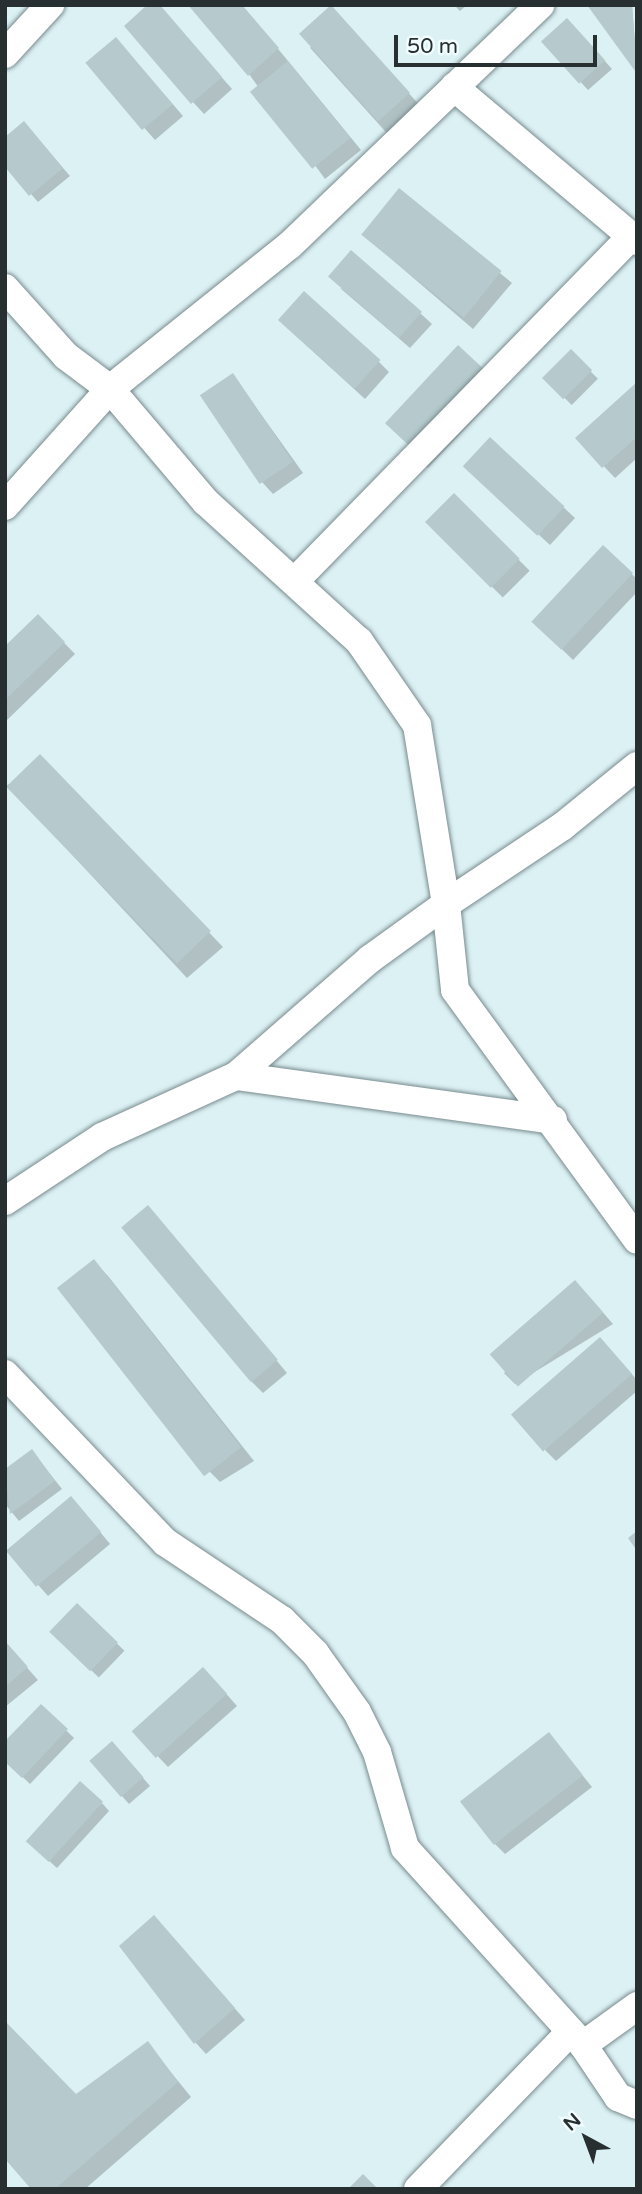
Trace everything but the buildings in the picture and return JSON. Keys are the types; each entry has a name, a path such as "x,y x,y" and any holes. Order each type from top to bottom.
{"street":[{"path":"5,54 50,5"},
{"path":"5,506 110,389 290,245 540,5"},
{"path":"295,581 634,239 454,87"},
{"path":"5,288 66,356 110,389 206,502 359,641 416,725 446,904 455,990 553,1120 637,1240"},
{"path":"5,1201 102,1137 236,1076 377,953 563,826 637,766"},
{"path":"236,1076 553,1120"},
{"path":"5,1374 165,1542 282,1620 315,1653 357,1712 377,1752 405,1848 577,2038 618,2097 637,2105"},
{"path":"418,2189 577,2038 637,2007"}]}
